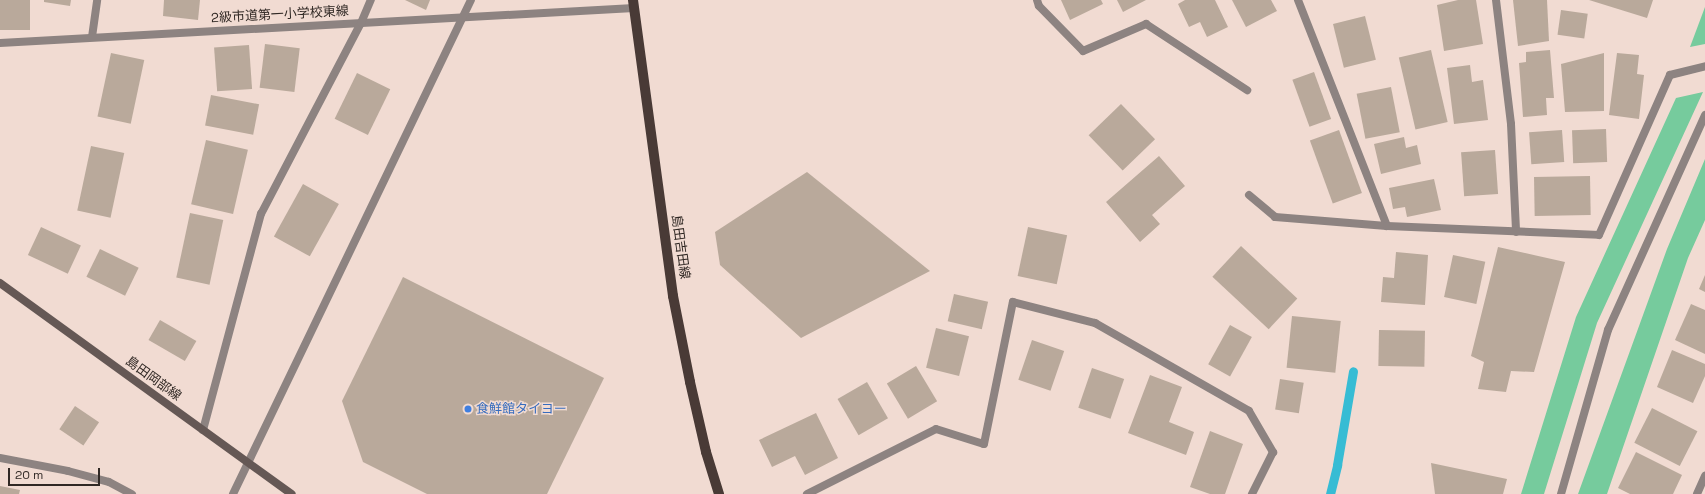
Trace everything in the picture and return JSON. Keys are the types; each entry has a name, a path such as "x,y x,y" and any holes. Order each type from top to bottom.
{"main road":[{"name":"島田吉田線","path":"633,4 673,296 706,452 719,494"},
{"name":"島田岡部線","path":"0,283 292,494"}],"street":[{"path":"92,37 97,0"},
{"path":"203,430 261,214 361,23 371,0"},
{"path":"233,494 471,0"},
{"path":"1037,0 1039,6 1083,51 1146,24 1247,90"},
{"path":"1298,0 1387,226"},
{"path":"1496,0 1511,124 1516,232"},
{"name":"2級市道第一小学校東線","path":"0,43 462,18 633,4"},
{"path":"1249,195 1275,217 1387,226 1599,235 1670,75 1705,66"},
{"path":"1561,494 1608,330 1705,115"},
{"path":"807,494 936,429 984,444 1013,302 1095,323 1250,411 1273,452 1252,494"},
{"path":"0,458 68,470 109,482 132,494"},
{"path":"1697,494 1705,476"}],"green space":[{"path":"1705,7 1705,44 1690,47"},
{"path":"1703,92 1597,323 1544,494 1521,494 1576,317 1676,98"},
{"path":"1705,159 1705,220 1688,258 1607,494 1578,494 1667,249"}],"building":[{"path":"0,0 30,0 30,30 0,30"},
{"path":"44,0 71,0 70,6 44,2"},
{"path":"164,0 200,0 198,20 163,16"},
{"path":"405,0 430,0 426,10"},
{"path":"1061,0 1101,0 1103,4 1070,20"},
{"path":"1117,0 1146,0 1123,12"},
{"path":"1185,0 1215,0 1228,27 1207,37 1200,22 1189,27 1178,4"},
{"path":"1232,0 1271,0 1277,11 1246,27"},
{"path":"1458,0 1476,0 1483,44 1444,51 1437,5"},
{"path":"1513,0 1547,0 1549,41 1518,46"},
{"path":"1589,0 1653,0 1647,18"},
{"path":"1561,10 1588,14 1584,39 1558,35"},
{"path":"1365,16 1376,60 1344,68 1333,24"},
{"path":"265,44 300,48 294,92 260,88"},
{"path":"249,45 252,89 217,91 214,47"},
{"path":"1431,50 1448,122 1415,130 1399,57"},
{"path":"1550,50 1554,98 1546,98 1547,115 1523,117 1519,63 1526,62 1526,52"},
{"path":"111,53 144,60 131,124 97,117"},
{"path":"1604,53 1604,111 1565,112 1561,64"},
{"path":"1617,53 1639,55 1637,74 1644,75 1639,119 1609,115"},
{"path":"1470,65 1472,82 1483,80 1488,120 1454,124 1447,68"},
{"path":"1314,72 1331,119 1309,127 1292,80"},
{"path":"357,73 390,89 368,135 335,119"},
{"path":"1391,87 1400,132 1365,139 1357,94"},
{"path":"211,95 259,104 253,135 205,125"},
{"path":"1121,104 1155,139 1123,171 1089,135"},
{"path":"1606,129 1607,162 1573,163 1572,130"},
{"path":"1339,130 1362,193 1333,204 1310,141"},
{"path":"1562,130 1564,162 1531,164 1529,132"},
{"path":"1404,137 1406,148 1417,145 1421,164 1381,174 1374,144"},
{"path":"206,140 248,150 233,214 191,204"},
{"path":"91,146 124,153 111,218 77,211"},
{"path":"1495,150 1498,194 1464,196 1461,152"},
{"path":"1159,156 1185,186 1152,215 1160,224 1140,242 1106,202"},
{"path":"807,172 930,271 801,338 720,265 715,232"},
{"path":"1590,176 1591,215 1535,216 1534,177"},
{"path":"1434,179 1441,210 1407,217 1405,207 1393,209 1389,188"},
{"path":"303,184 339,204 310,256 274,236"},
{"path":"190,213 223,220 210,285 176,278"},
{"path":"41,227 81,246 68,274 28,255"},
{"path":"1028,227 1067,235 1057,284 1018,276"},
{"path":"1241,246 1297,299 1269,329 1212,277"},
{"path":"1498,247 1565,262 1534,372 1511,371 1506,392 1478,389 1484,362 1471,356"},
{"path":"100,249 139,268 125,296 86,277"},
{"path":"1396,252 1428,255 1425,305 1381,302 1383,277 1394,278"},
{"path":"1453,255 1485,262 1476,304 1444,297"},
{"path":"1705,275 1705,292 1699,289"},
{"path":"403,277 604,378 547,494 427,494 363,462 342,401"},
{"path":"954,294 988,302 982,329 948,321"},
{"path":"1691,304 1705,310 1705,354 1675,340"},
{"path":"1292,316 1341,321 1335,373 1287,368"},
{"path":"160,320 196,341 185,361 148,340"},
{"path":"1230,325 1252,337 1230,376 1208,364"},
{"path":"936,328 969,336 959,376 926,368"},
{"path":"1379,330 1425,331 1424,367 1378,366"},
{"path":"1032,340 1064,351 1050,391 1018,380"},
{"path":"1672,350 1705,364 1705,376 1693,403 1657,387"},
{"path":"916,366 937,401 908,419 887,384"},
{"path":"1092,368 1124,379 1110,419 1078,408"},
{"path":"1150,375 1182,387 1169,422 1194,432 1186,455 1128,433"},
{"path":"1280,379 1304,383 1299,413 1275,410"},
{"path":"867,382 888,418 859,435 838,399"},
{"path":"75,406 99,422 83,445 59,429"},
{"path":"1652,408 1697,431 1680,466 1634,443"},
{"path":"816,413 838,458 805,475 795,456 772,467 759,440"},
{"path":"1210,431 1243,444 1225,494 1210,494 1190,487"},
{"path":"1636,452 1682,475 1673,494 1630,494 1618,488"},
{"path":"1431,463 1507,479 1503,494 1435,494"},
{"path":"0,486 20,490 19,494 0,494"}],"waterway":[{"path":"1330,494 1337,465 1353,371"}],"place":[{"name":"食鮮館タイヨー","path":"468,409"}]}
